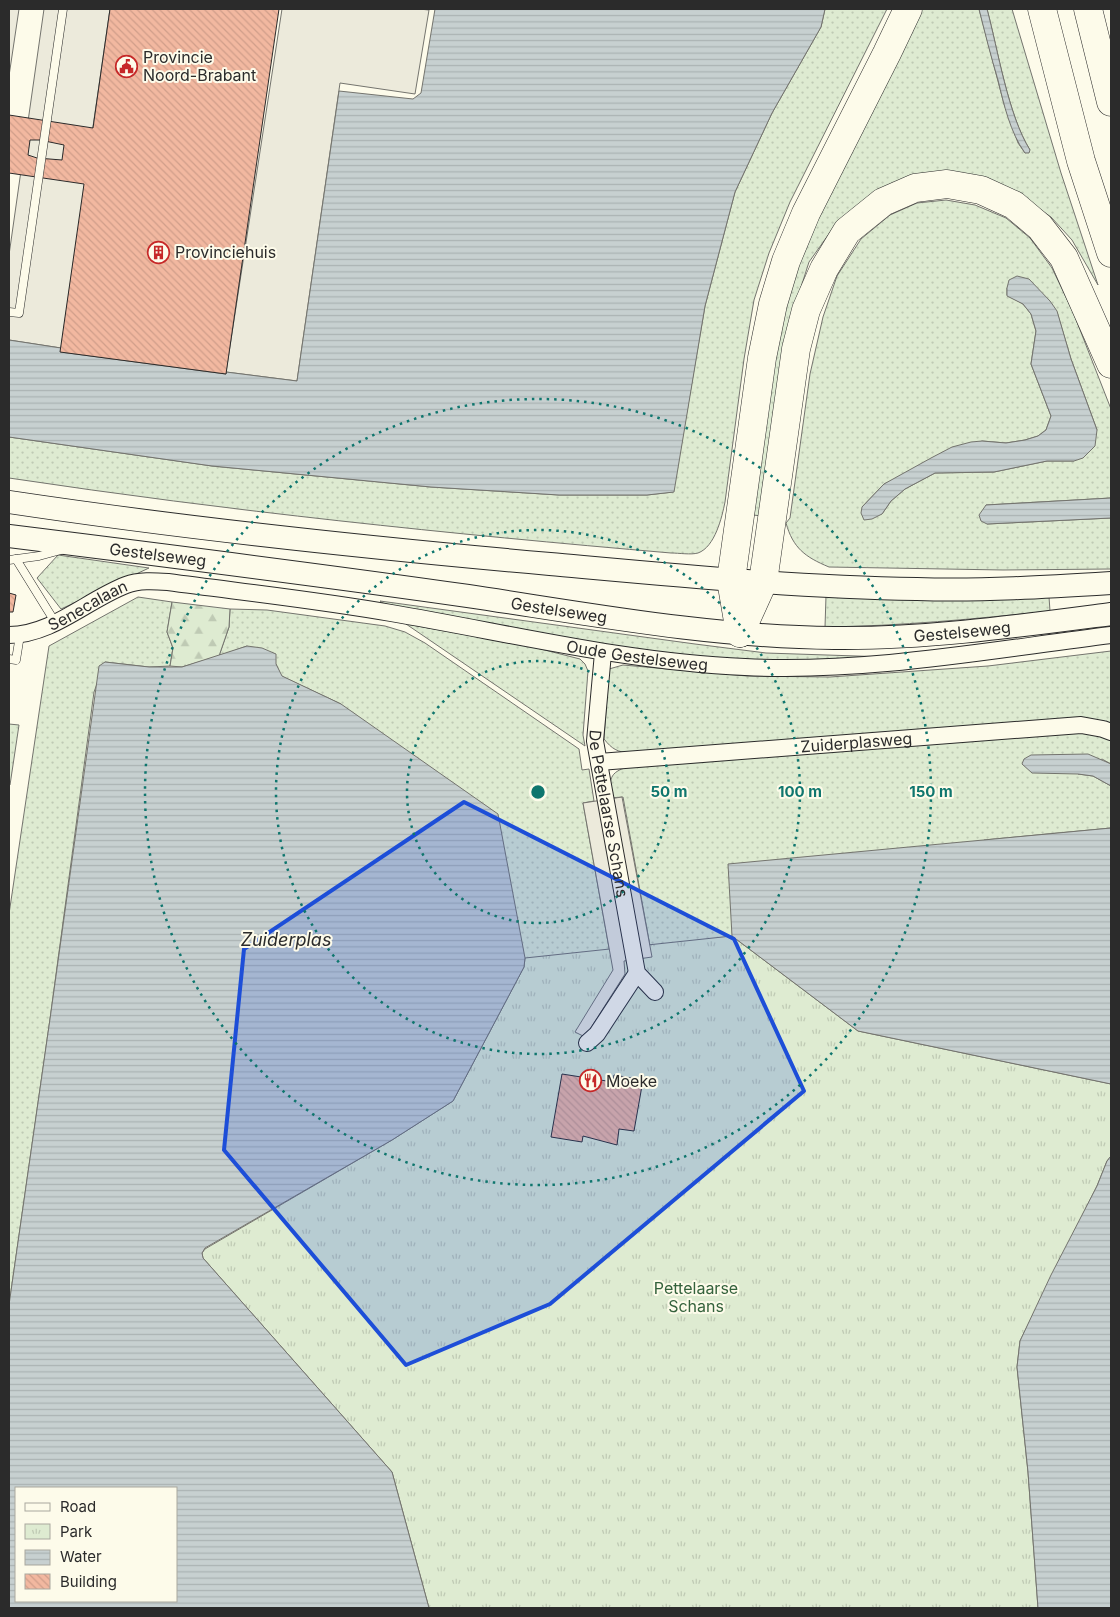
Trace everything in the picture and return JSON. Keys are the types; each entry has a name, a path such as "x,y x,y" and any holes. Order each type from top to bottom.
{"highway":[{"path":"740,633 731,580 762,358 773,304 786,261 806,214 908,9"},
{"path":"1042,9 1081,161 1111,253"},
{"path":"1088,9 1111,102"},
{"path":"740,633 763,582 796,349 806,310 824,269 847,231 882,202 915,188 947,184 981,190 1014,204 1040,227 1064,258 1111,364"}],"main road":[{"name":"Gestelseweg","path":"9,502 271,537 731,580 845,587 920,589 1041,588 1111,583"},
{"name":"Gestelseweg","path":"9,536 343,578 740,633 833,638 945,634 1111,614"}],"street":[{"name":"Senecalaan","path":"14,635 55,622 126,585 146,581 168,582"},
{"name":"Oude Gestelseweg","path":"168,582 389,612 603,652 684,664 747,668 829,668 898,662 1111,635"},
{"name":"De Pettelaarse Schans","path":"603,652 595,741 636,974"},
{"name":"Zuiderplasweg","path":"599,762 1081,725 1111,732"},
{"path":"587,1043 597,1034 636,974 655,992"}],"lane":[{"path":"9,312 19,313 63,9"},
{"path":"55,622 12,559 39,556 79,544"},
{"path":"9,659 16,660 14,635"}],"highlighted area":[{"path":"464,802 734,939 804,1091 550,1304 406,1365 224,1150 244,949"}],"green space":[{"path":"825,9 887,9 790,202 769,253 754,300 724,508 717,531 704,550 695,554 671,553 422,530 174,501 9,478 9,437 212,466 431,487 559,495 647,495 673,492 705,306 735,192 772,113 821,27"},
{"path":"915,9 979,9 1004,104 1018,143 1025,153 1030,150 1022,136 1004,82 987,9 1012,9 1061,173 1098,285 1072,240 1051,217 1023,197 984,183 836,224 809,262 794,309 762,516 753,515 771,367 797,261"},
{"path":"946,200 975,205 1006,218 1030,238 1052,268 1073,312 1111,409 1111,498 986,505 987,524 1111,518 1111,569 1003,570 829,567 801,551 792,539 786,523 790,518 810,374 823,317 837,276 861,239 890,215 917,203","holes":["1007,288 1057,312 1071,359 1097,430 1074,461 1047,461 994,472 935,473 905,489 891,501 882,514 862,507 884,484 982,441 1006,443 1025,440 1038,436 1046,430 1051,416 1031,364 1036,331 1031,314 1023,304 1007,295"]},
{"path":"58,555 149,568 61,609 37,578"},
{"path":"826,596 1049,597 1050,611 938,622 825,627"},
{"path":"138,597 172,602 167,632 173,648 170,666 149,667 105,662 94,692 9,1305 9,914 49,646"},
{"path":"380,601 766,653 887,657 830,664 708,660 567,640 388,607"},
{"path":"172,602 230,609 229,627 219,656 182,667 170,666 173,648 167,632"},
{"path":"230,609 267,610 385,626 405,632 425,643 579,749 582,770 589,769 594,801 583,803 613,970 429,1608 392,1472 341,704 281,676 276,664 247,646 219,656 229,627"},
{"path":"406,624 529,646 580,659 588,671 583,735 585,746"},
{"path":"1111,651 1111,727 630,753 615,749 604,739 609,669 623,665 747,676 830,677 988,666"},
{"path":"9,724 19,725 10,785 9,785"},
{"path":"1051,733 1100,733 1111,738 1111,764 1102,759 1078,774 1093,776 1111,786 1111,828 984,840 858,1031 1111,1084 1111,1156 1027,1325 1038,1608 652,957 623,797 611,798 610,782 617,771 628,767"},
{"name":"Pettelaarse Schans","path":"732,936 858,1031 1111,1084 1111,1156 1020,1341 1017,1367 1028,1472 1038,1608 429,1608 392,1472 203,1258 202,1253 205,1249 392,1140 453,1101 524,967 525,958"}],"shaded area":[{"path":"9,9 19,9 9,76"},
{"path":"44,9 110,9 61,348 9,340 9,255"},
{"path":"282,9 429,10 415,94 340,83 297,381 226,372"},
{"path":"622,797 652,957 624,961 625,974 585,1037 575,1032 613,970 583,803"}],"water":[{"path":"435,9 825,9 821,27 772,113 735,192 705,306 674,492 647,495 559,495 431,487 212,466 9,437 9,340 61,348 61,352 226,374 226,372 297,381 339,91 413,99 421,93"},
{"path":"979,9 987,9 1004,82 1022,136 1030,150 1029,153 1025,153 1020,145 1008,118"},
{"path":"1017,276 1029,279 1057,311 1071,359 1097,430 1095,446 1083,458 1074,461 1047,461 994,472 935,473 905,489 891,501 882,514 872,519 864,520 861,513 862,507 884,484 952,447 971,442 1006,443 1025,440 1038,436 1046,430 1051,416 1031,364 1036,331 1031,314 1023,304 1007,296 1009,280"},
{"path":"1111,498 1111,518 987,524 981,521 979,515 986,505"},
{"name":"Zuiderplas","path":"247,646 262,648 276,654 276,664 282,676 341,704 498,814 525,958 524,967 453,1101 392,1140 205,1248 202,1253 203,1258 392,1472 429,1608 9,1608 9,1305 99,666 105,662 149,667 182,667"},
{"path":"1088,754 1111,764 1111,786 1093,776 1032,773 1022,764 1024,759 1031,755"},
{"path":"1111,828 1111,1084 858,1031 732,936 728,864"},
{"path":"1111,1156 1111,1608 1038,1608 1028,1472 1017,1367 1020,1341"}],"building":[{"name":"Provinciehuis","path":"110,9 279,9 226,374 60,352 84,184 9,173 9,115 93,128","holes":["30,140 64,145 62,160 37,158 28,155"]},
{"path":"9,593 16,595 13,612 9,612"},
{"path":"562,1074 613,1082 614,1075 643,1080 634,1131 619,1129 617,1145 583,1136 582,1142 551,1137"}],"place":[{"name":"Provincie Noord-Brabant","path":"127,66"},
{"name":"Provinciehuis","path":"159,252"},
{"name":"Moeke","path":"590,1081"}]}
